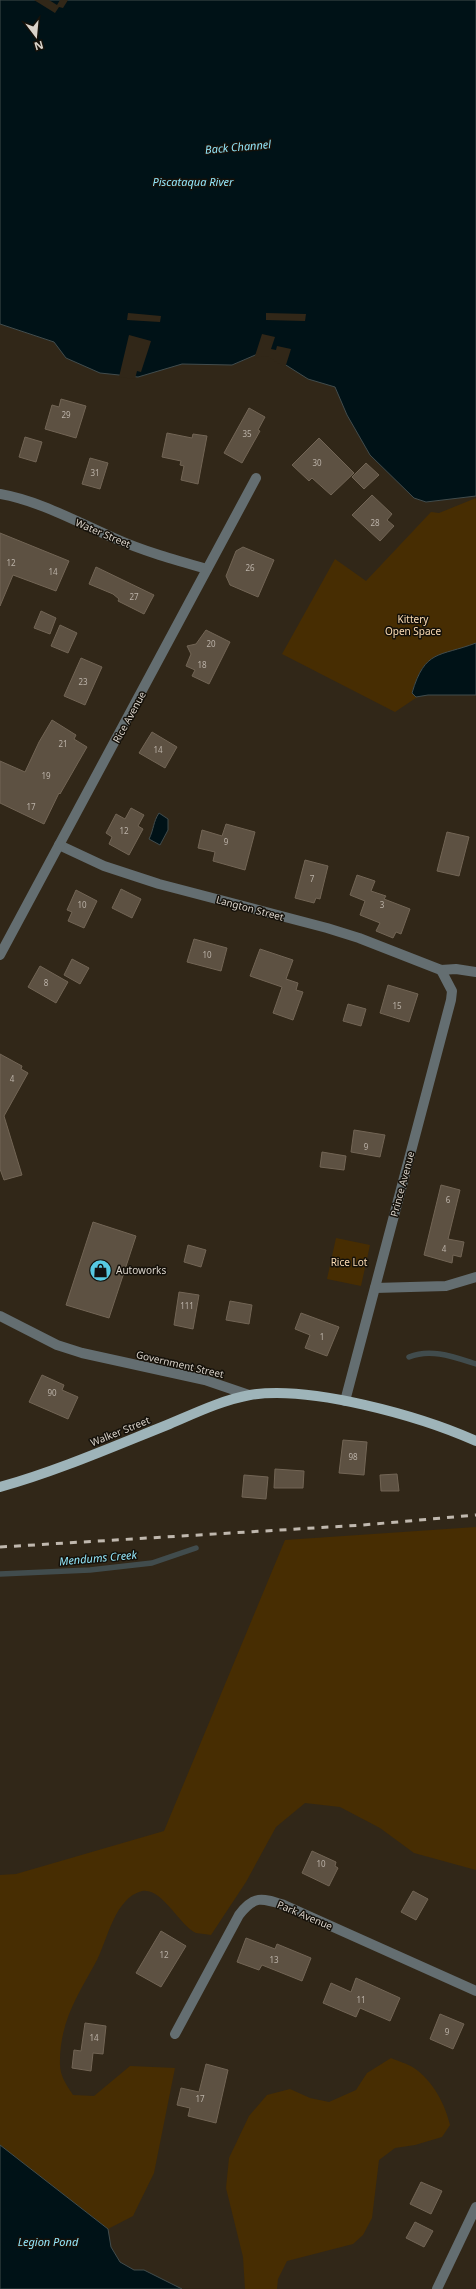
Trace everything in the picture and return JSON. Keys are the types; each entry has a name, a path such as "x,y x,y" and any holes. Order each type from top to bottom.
{"main road":[{"name":"Government Street","path":"249,1395 284,1394 345,1401 409,1417 476,1441"},
{"name":"Walker Street","path":"0,1488 53,1471 191,1415 249,1395"}],"street":[{"name":"Rice Avenue","path":"0,955 80,803 152,676 206,569 256,478"},
{"name":"Water Street","path":"0,494 18,497 120,541 206,569"},
{"name":"Langton Street","path":"59,845 92,862 126,874 337,931 441,970"},
{"path":"441,970 456,969 476,972"},
{"name":"Prince Avenue","path":"345,1401 452,1000 452,991 441,970"},
{"path":"375,1288 446,1286 476,1278"},
{"name":"Government Street","path":"0,1316 57,1345 82,1353 205,1380 249,1395"},
{"name":"Park Avenue","path":"175,2034 239,1915 247,1904 263,1899 284,1905 476,1991"},
{"path":"437,2289 476,2207"}],"green space":[{"name":"Kittery Open Space","path":"476,498 476,663 441,681 395,712 282,654 335,559 366,581 431,512 439,513"},
{"name":"Rice Lot","path":"336,1238 370,1245 361,1286 327,1279"},
{"path":"476,1527 476,1870 414,1853 380,1828 340,1807 305,1803 276,1827 246,1882 211,1935 196,1933 190,1929 163,1900 149,1891 142,1891 133,1895 125,1902 114,1920 97,1960 77,1997 66,2022 61,2050 60,2069 64,2081 73,2095 94,2096 130,2066 175,2068 154,2173 133,2216 108,2229 46,2181 0,2289 0,1875 16,1874 164,1831 285,1540"},
{"path":"391,2058 412,2067 427,2079 445,2109 450,2125 442,2137 415,2145 395,2148 379,2160 372,2218 363,2235 353,2244 287,2261 278,2279 277,2289 245,2289 243,2257 226,2188 229,2158 249,2116 267,2095 290,2089 310,2098 329,2102 356,2090 367,2073"}],"water":[{"name":"Piscataqua River","path":"0,0 476,0 476,496 426,502 414,498 370,455 347,415 335,387 308,379 270,355 260,353 232,365 182,364 138,377 100,373 66,358 54,342 0,324"},
{"path":"476,643 476,695 428,695 416,697 412,693 422,669 428,662 443,653"},
{"path":"159,813 168,819 168,830 160,845 149,839"},
{"name":"Legion Pond","path":"0,2145 108,2229 111,2247 120,2262 134,2270 144,2270 182,2289 0,2289"}],"pier":[{"path":"34,0 49,0 57,5 60,0 68,0 63,8 59,7 55,13"},
{"path":"128,313 161,316 160,322 127,320"},
{"path":"266,313 306,314 305,321 266,320"},
{"path":"262,334 275,337 271,349 276,350 277,346 291,349 285,368 269,357 261,356 254,359"},
{"path":"129,335 151,341 141,372 137,371 135,379 119,377"}],"building":[{"path":"61,399 86,406 76,438 45,429 52,405 59,407"},
{"path":"249,408 265,417 258,430 260,431 242,463 224,453"},
{"path":"167,433 192,438 193,434 207,436 198,484 181,480 184,466 180,465 181,461 162,457"},
{"path":"25,437 42,442 36,462 19,457"},
{"path":"319,438 354,473 331,495 312,478 309,481 292,465"},
{"path":"90,458 108,463 100,489 82,484"},
{"path":"366,463 379,475 364,489 352,477"},
{"path":"372,495 392,514 387,520 394,526 380,541 352,515"},
{"path":"0,533 69,561 56,591 13,575 0,606"},
{"path":"243,547 274,560 258,597 230,585 226,576 236,551"},
{"path":"96,567 154,595 144,614 118,601 119,599 113,594 89,584"},
{"path":"41,611 56,618 50,634 34,628"},
{"path":"60,625 77,633 68,653 51,646"},
{"path":"206,630 230,642 209,684 192,676 195,670 186,666 191,654 187,646 196,644"},
{"path":"81,658 102,667 85,705 64,696"},
{"path":"52,720 76,735 74,739 87,747 60,794 59,793 44,824 0,803 0,761 25,772 39,742"},
{"path":"152,732 177,747 165,768 139,753"},
{"path":"131,808 144,815 138,826 143,829 129,855 109,844 112,837 106,833 116,814 125,819"},
{"path":"226,824 255,832 245,870 213,861 215,852 198,848 202,830 222,836"},
{"path":"447,832 469,837 459,876 437,871"},
{"path":"305,860 328,866 320,899 316,898 314,903 295,898"},
{"path":"357,875 375,881 371,891 386,896 384,899 410,909 401,934 396,932 393,938 376,931 380,923 360,915 365,901 350,895"},
{"path":"121,889 141,899 132,918 112,908"},
{"path":"76,890 97,901 84,928 68,921 72,912 67,910"},
{"path":"194,939 227,948 221,971 187,962"},
{"path":"260,949 293,960 286,979 298,983 296,990 303,992 293,1020 273,1013 282,987 250,976"},
{"path":"72,959 89,968 80,984 64,975"},
{"path":"40,966 68,982 56,1003 28,987"},
{"path":"388,985 418,994 409,1022 380,1013"},
{"path":"348,1004 366,1009 361,1026 343,1021"},
{"path":"0,1054 22,1066 21,1069 28,1073 4,1116 22,1175 4,1180 0,1169"},
{"path":"354,1130 385,1135 380,1157 351,1152"},
{"path":"322,1152 346,1156 344,1170 320,1167"},
{"path":"441,1185 460,1190 448,1239 464,1242 461,1257 453,1255 452,1263 424,1255"},
{"name":"Autoworks","path":"93,1222 136,1236 109,1318 66,1305"},
{"path":"188,1245 206,1250 201,1267 184,1262"},
{"path":"179,1292 199,1295 193,1329 174,1325"},
{"path":"230,1301 252,1305 249,1324 226,1320"},
{"path":"301,1313 339,1327 327,1356 305,1348 310,1335 295,1329"},
{"path":"42,1375 64,1385 62,1390 78,1397 68,1419 29,1402"},
{"path":"343,1440 367,1442 364,1475 339,1473"},
{"path":"275,1469 304,1471 303,1488 274,1488"},
{"path":"397,1474 399,1491 381,1491 380,1475"},
{"path":"244,1475 268,1477 266,1499 242,1497"},
{"path":"312,1851 336,1862 335,1866 338,1868 329,1886 302,1873"},
{"path":"413,1891 428,1899 416,1920 401,1912"},
{"path":"161,1931 186,1946 161,1987 136,1973"},
{"path":"246,1938 275,1949 277,1944 311,1958 302,1981 262,1965 259,1970 237,1962"},
{"path":"356,1978 400,1998 390,2021 360,2008 356,2017 323,2003 331,1983 351,1992"},
{"path":"440,2014 464,2024 453,2049 430,2039"},
{"path":"85,2023 106,2026 103,2054 93,2053 91,2071 72,2068 74,2050 81,2051"},
{"path":"206,2064 228,2070 216,2123 188,2116 190,2108 177,2105 181,2088 199,2092"},
{"path":"421,2182 442,2191 431,2214 410,2204"},
{"path":"415,2222 433,2231 424,2247 406,2238"}],"waterway":[{"name":"Mendums Creek","path":"409,1357 417,1354 434,1353 451,1356 476,1364"},
{"name":"Mendums Creek","path":"0,1574 90,1570 152,1563 196,1548"}],"railway":[{"path":"0,1547 363,1525 476,1515"}],"place":[{"name":"Autoworks","path":"101,1270"}],"water label":[{"name":"Back Channel","path":"238,147"}]}
